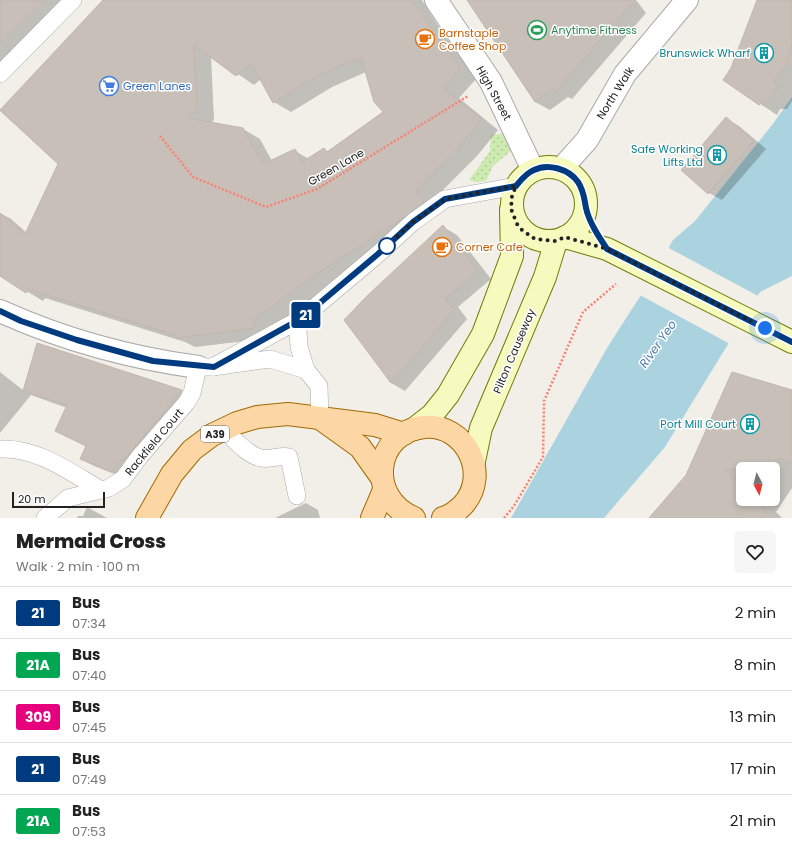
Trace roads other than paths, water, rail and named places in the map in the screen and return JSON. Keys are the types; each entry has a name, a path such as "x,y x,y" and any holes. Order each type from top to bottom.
{"main road":[{"path":"372,518 383,484 382,465 386,453 394,442 432,415 448,394 483,334 512,256 512,196 516,186 524,176 533,170 550,167 561,169 572,175 578,181 584,192 586,209 598,235 607,249"},
{"path":"511,209 517,224 522,230 535,239 560,239 607,249 792,342"},
{"path":"560,239 573,233 582,221 586,209"},
{"name":"Pilton Causeway","path":"474,462 481,428 560,239"},
{"name":"A39","path":"148,518 172,474 192,450 237,423 277,414 300,415 375,425 409,432"},
{"name":"A39","path":"320,418 360,447 383,484"},
{"path":"409,432 433,428 444,430 454,435 470,451 474,462 474,482 467,500 458,510 443,518"},
{"path":"383,484 392,504 404,514 414,518"}],"street":[{"name":"High Street","path":"436,0 491,82 533,170"},
{"name":"North Walk","path":"561,169 587,140 625,74 687,0"},
{"path":"0,311 21,321 85,342 153,361 206,367"}],"lane":[{"path":"0,74 73,0"},
{"path":"206,367 302,318 378,254 413,222 445,199 516,186"},
{"path":"302,318 298,330 299,347 306,370 318,386 320,418"},
{"path":"206,367 270,359 306,370"},
{"name":"Rackfield Court","path":"45,518 68,498 101,490 116,484 123,479 140,456 187,402 206,367"},
{"path":"224,430 252,454 260,458 269,459 283,456 289,457 297,496"},
{"path":"0,449 10,448 51,460 101,490"}],"water":[{"name":"River Yeo","path":"792,97 792,276 760,292 665,447 604,518 511,518 607,348 655,273 673,240 695,221 772,125"}],"place":[{"name":"Anytime Fitness","path":"537,30"},
{"name":"Barnstaple Coffee Shop","path":"425,39"},
{"name":"Brunswick Wharf","path":"764,53"},
{"name":"Green Lanes","path":"109,86"},
{"name":"Safe Working Lifts Ltd","path":"717,155"},
{"name":"Corner Cafe","path":"442,247"},
{"name":"Port Mill Court","path":"750,424"}]}
